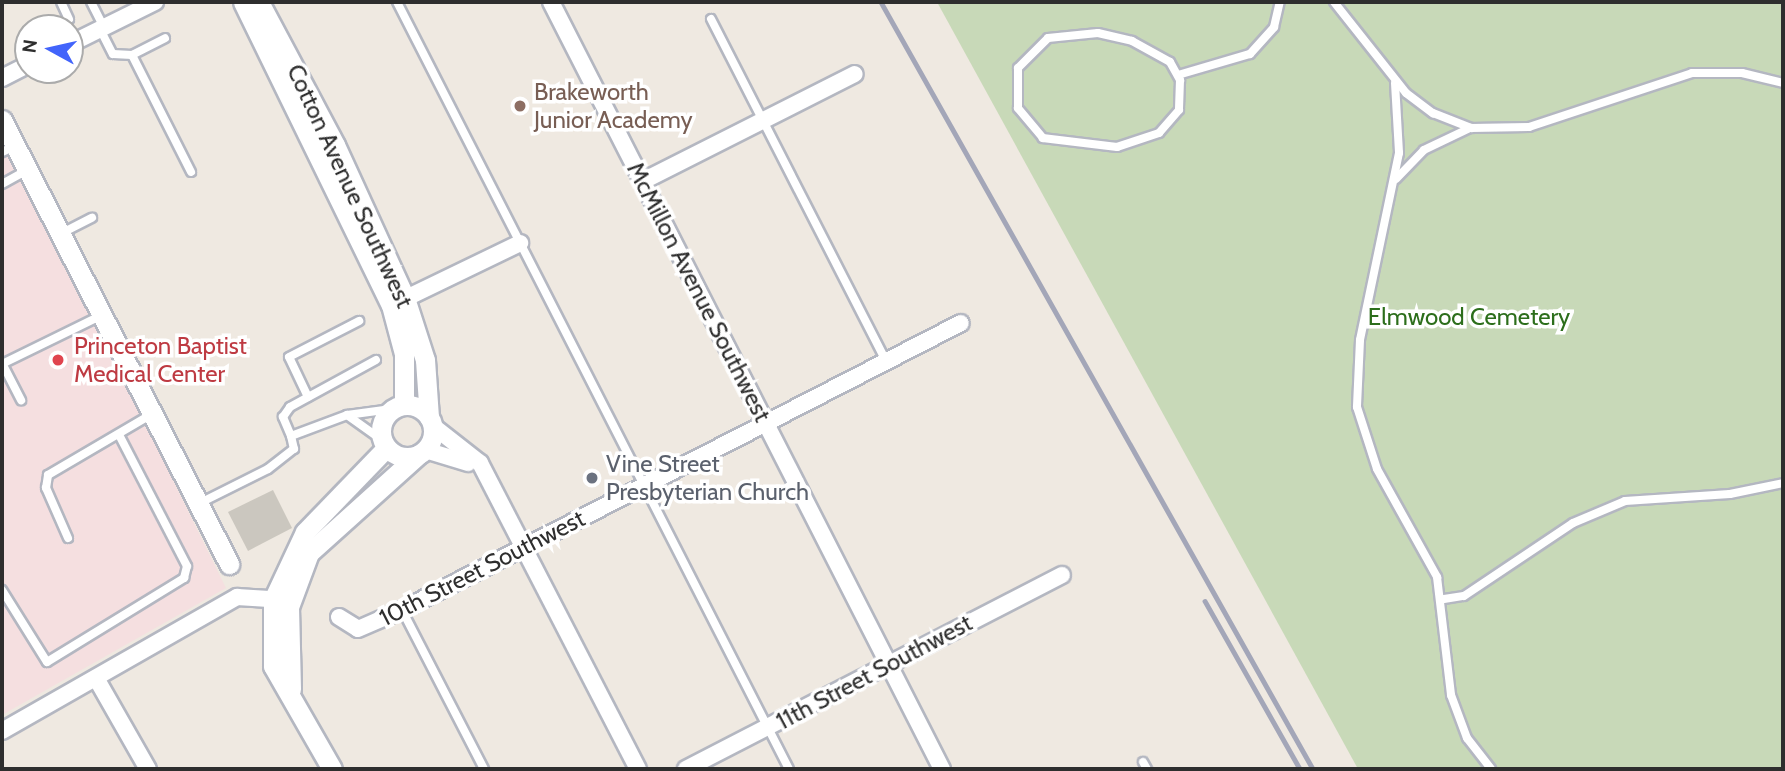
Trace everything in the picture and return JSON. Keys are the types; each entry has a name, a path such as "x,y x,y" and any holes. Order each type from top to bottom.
{"street":[{"name":"Cotton Avenue Southwest","path":"243,2 398,302 425,360 431,421"},
{"name":"Cotton Avenue Southwest","path":"259,2 335,145 398,302 404,355 398,407"},
{"name":"McMillon Avenue Southwest","path":"551,2 942,769"},
{"path":"84,37 148,5"},
{"path":"643,181 855,74"},
{"path":"2,120 8,149 27,170 229,564"},
{"path":"398,302 520,243"},
{"name":"10th Street Southwest","path":"340,617 358,629 402,610 961,323"},
{"path":"483,471 421,453 401,457 384,444 382,423 398,407 431,421 483,471 638,769"},
{"path":"283,599 309,553 330,528 421,453 431,421"},
{"path":"332,769 291,689 273,666 283,599 305,532 384,444"},
{"name":"11th Street Southwest","path":"686,769 1062,575"},
{"path":"2,731 237,597 283,599"},
{"path":"96,678 148,769"}],"lane":[{"path":"91,2 113,54 132,55 165,38"},
{"path":"397,2 789,769"},
{"path":"1178,75 1250,54 1274,27 1280,2"},
{"path":"1334,2 1362,30 1395,83 1433,113 1471,128 1529,127 1692,73 1735,72 1783,83"},
{"path":"711,19 761,122 886,361"},
{"path":"1098,33 1132,41 1162,56 1178,75 1182,101 1168,126 1117,147 1043,138 1022,116 1015,97 1024,58 1060,35 1098,33"},
{"path":"132,55 191,172"},
{"path":"1395,83 1401,133 1394,181 1360,340 1357,407 1367,448 1444,599 1451,695 1468,738 1491,769"},
{"path":"1394,181 1424,150 1471,128"},
{"path":"2,184 27,170"},
{"path":"60,234 92,218"},
{"path":"21,400 2,364 101,315"},
{"path":"308,397 289,357 359,321"},
{"path":"198,504 268,469 294,449 284,417 308,397 376,360"},
{"path":"292,436 347,415 398,407"},
{"path":"68,538 46,488 48,475 120,437 152,414"},
{"path":"347,415 384,444"},
{"path":"2,590 47,662 184,578 187,566 120,437"},
{"path":"1444,599 1484,585 1556,534 1615,504 1783,483"},
{"path":"402,610 484,769"}],"shaded area":[{"name":"Princeton Baptist Medical Center","path":"2,133 226,588 2,715"}],"green space":[{"name":"Elmwood Cemetery","path":"937,2 1783,2 1783,769 1358,769"}],"building":[{"path":"273,490 292,528 248,551 228,512"}],"railway":[{"path":"881,2 1313,769"},
{"path":"1205,601 1300,769"}],"place":[{"name":"Brakeworth Junior Academy","path":"520,106"},
{"name":"Princeton Baptist Medical Center","path":"58,360"},
{"name":"Vine Street Presbyterian Church","path":"592,478"}]}
